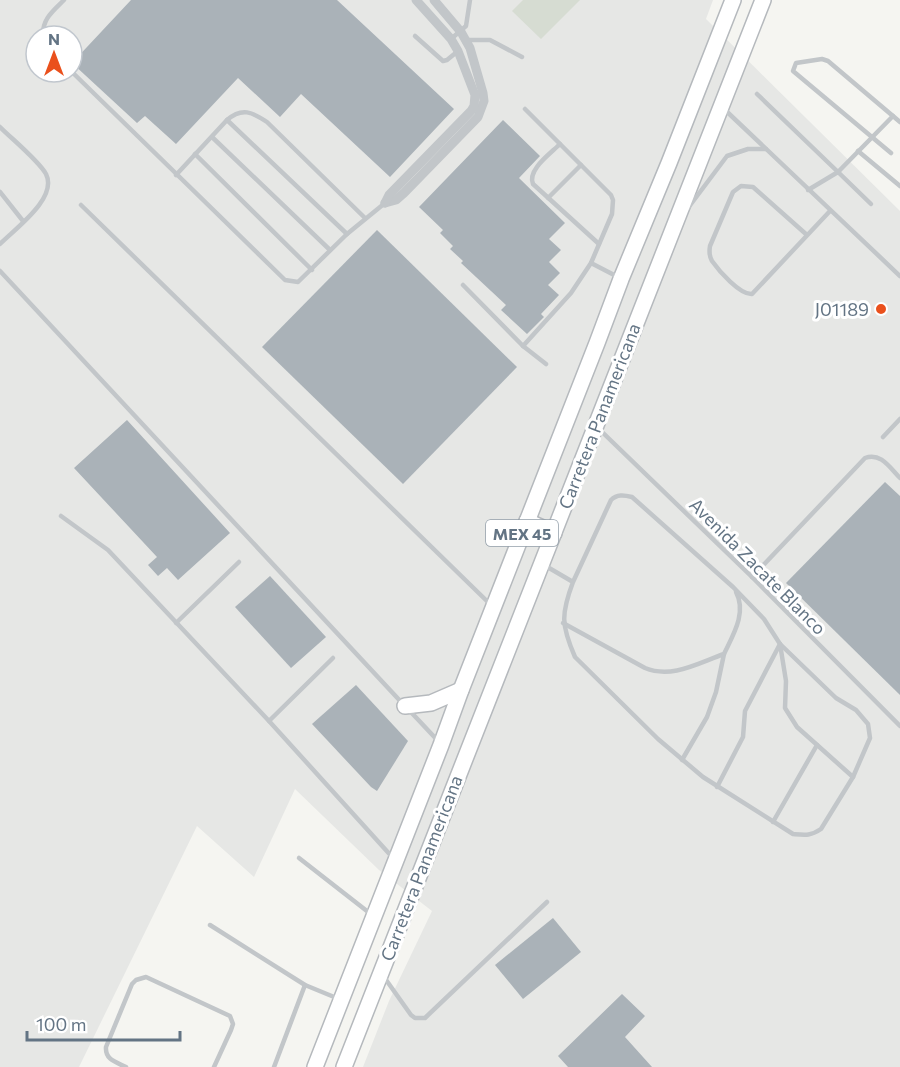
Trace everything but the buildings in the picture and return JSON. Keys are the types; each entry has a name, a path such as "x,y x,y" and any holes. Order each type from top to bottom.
{"main road":[{"name":"Carretera Panamericana","path":"315,1067 621,279 733,0"},
{"name":"Carretera Panamericana","path":"344,1067 763,0"},
{"path":"527,520 554,533"},
{"path":"405,705 431,704 460,690"}],"street":[{"path":"385,203 389,195 452,132 474,106 475,95 458,51 451,39 416,0"},
{"path":"385,203 396,200 404,194 478,117 484,101 482,86 464,36 434,0"}],"lane":[{"path":"45,24 47,18 64,0"},
{"path":"464,36 470,0"},
{"path":"415,36 443,61 458,51"},
{"path":"451,39 464,36 490,40 522,57"},
{"path":"891,153 794,71 796,63 822,59 833,64 900,122"},
{"path":"84,84 285,280 298,282 347,234 385,203"},
{"path":"758,94 871,204"},
{"path":"721,106 900,276"},
{"path":"523,346 572,293 591,263 612,214 614,200 525,109"},
{"path":"176,175 227,120 239,112 247,111 267,122 366,218"},
{"path":"808,190 838,172 893,116"},
{"path":"227,120 347,234"},
{"path":"0,127 46,174 48,184 48,190 42,202 0,244"},
{"path":"212,137 330,250"},
{"path":"560,144 531,176 534,184 599,244"},
{"path":"675,225 727,156 748,149 767,149"},
{"path":"858,151 900,186"},
{"path":"195,154 312,270"},
{"path":"548,198 581,165"},
{"path":"807,235 753,187 741,186 733,192 709,253 711,259 736,287 743,293 752,294 830,211"},
{"path":"0,192 23,221"},
{"path":"81,205 494,608"},
{"path":"591,263 621,279"},
{"path":"0,271 441,745"},
{"path":"463,285 523,346 546,364"},
{"path":"883,437 900,419"},
{"name":"Avenida Zacate Blanco","path":"595,426 752,577 900,726"},
{"path":"752,577 865,458 874,456 880,458 900,478"},
{"path":"623,495 632,497 733,587 764,619 780,644 836,698 856,710 868,723 870,738 852,777 821,829 805,836 793,834 717,786 658,739 575,657 568,643 563,623 564,607 573,582 611,500 623,495"},
{"path":"61,516 108,550 269,721 396,861"},
{"path":"176,624 239,562"},
{"path":"541,564 573,582"},
{"path":"682,760 707,717 716,692 724,654 737,626 740,610 738,596 733,587"},
{"path":"563,623 656,673 675,672 724,654"},
{"path":"780,644 786,681 785,708 797,727 852,777"},
{"path":"717,786 743,737 745,711 780,644"},
{"path":"269,721 333,658"},
{"path":"773,822 817,745"},
{"path":"299,858 374,917"},
{"path":"381,972 411,1015 415,1018 425,1018 547,902"},
{"path":"210,925 305,985 341,1000"},
{"path":"126,1067 108,1058 106,1047 132,984 146,977 230,1016 231,1030 214,1067"},
{"path":"274,1067 305,985"}],"shaded area":[{"path":"0,0 713,0 706,19 900,211 900,1067 363,1067 389,1001 432,911 379,870 295,789 254,877 197,826 79,1067 0,1067"},
{"path":"523,0 580,0 541,39 512,11"}],"place":[{"name":"J01189","path":"881,309"}]}
